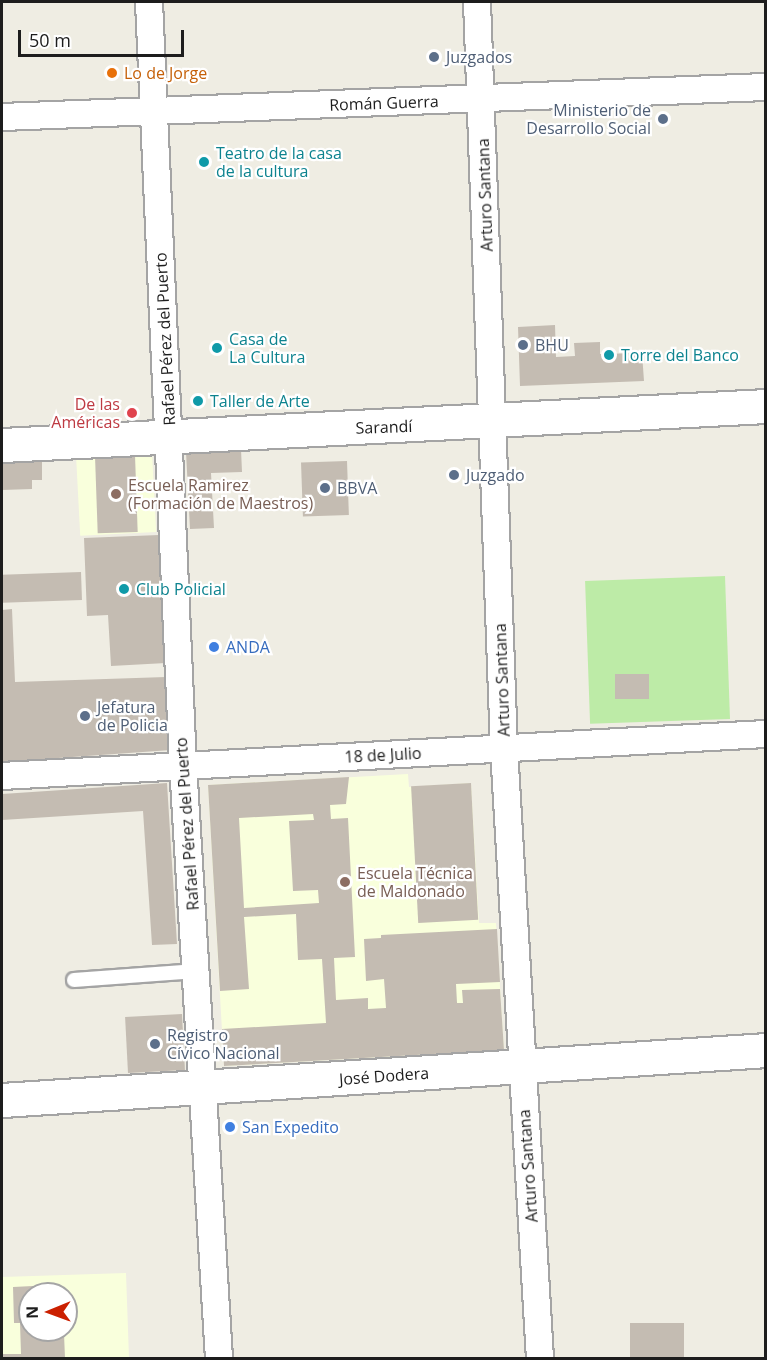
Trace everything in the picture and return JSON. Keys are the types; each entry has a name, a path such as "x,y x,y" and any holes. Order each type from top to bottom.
{"street":[{"name":"Rafael Pérez del Puerto","path":"149,2 183,765 205,1088 219,1359"},
{"name":"Arturo Santana","path":"477,2 504,749 540,1359"},
{"name":"Román Guerra","path":"2,117 482,100 765,87"},
{"name":"Sarandí","path":"2,445 494,423 765,406"},
{"name":"18 de Julio","path":"2,776 765,734"},
{"name":"José Dodera","path":"2,1101 765,1050"}],"lane":[{"path":"74,980 197,971"}],"shaded area":[{"name":"Escuela Ramirez (Formación de Maestros)","path":"152,453 156,532 80,536 76,457"},
{"name":"Escuela Técnica de Maldonado","path":"408,774 409,787 471,783 479,923 496,923 504,1050 224,1066 208,785"},
{"path":"126,1273 129,1358 2,1358 2,1277"}],"green space":[{"path":"725,576 730,719 590,724 585,581"}],"building":[{"name":"Torre del Banco","path":"555,325 556,357 575,356 574,343 600,342 600,354 642,353 644,381 520,386 518,327"},
{"path":"241,449 242,472 211,473 214,528 190,529 186,452"},
{"path":"135,455 138,532 98,533 95,456"},
{"path":"42,458 42,480 32,480 32,489 2,490 2,460"},
{"name":"BBVA","path":"347,461 349,515 303,517 301,463"},
{"name":"Club Policial","path":"159,535 166,663 111,666 108,615 87,616 84,538"},
{"path":"81,572 82,600 3,603 2,575"},
{"name":"Jefatura de Policia","path":"12,609 15,682 166,677 171,750 2,762 2,610"},
{"path":"615,674 649,674 649,699 615,699"},
{"path":"349,777 346,804 330,805 331,819 348,818 355,957 334,958 336,1000 368,998 368,1009 386,1008 384,979 366,981 364,939 381,938 381,935 497,929 500,982 456,984 457,1003 463,1003 462,990 500,989 504,1050 224,1066 222,1029 326,1023 322,959 298,960 296,914 244,917 249,989 220,991 208,785","holes":["313,814 314,820 289,821 293,891 318,890 319,903 244,908 239,818"]},
{"path":"167,783 177,944 152,945 143,811 2,820 2,794"},
{"path":"471,783 478,920 418,923 411,786"},
{"name":"Registro Cívico Nacional","path":"182,1014 185,1070 128,1073 125,1017"},
{"path":"13,1287 18,1287 18,1323 14,1323"},
{"path":"630,1323 684,1323 684,1358 630,1358"},
{"path":"21,1342 64,1342 65,1358 2,1358 2,1354 21,1354"}],"place":[{"name":"Juzgados","path":"434,57"},
{"name":"Lo de Jorge","path":"112,73"},
{"name":"Ministerio de Desarrollo Social","path":"663,119"},
{"name":"Teatro de la casa de la cultura","path":"204,162"},
{"name":"BHU","path":"523,345"},
{"name":"Casa de La Cultura","path":"217,348"},
{"name":"Torre del Banco","path":"609,355"},
{"name":"Taller de Arte","path":"198,401"},
{"name":"De las Américas","path":"132,413"},
{"name":"Juzgado","path":"454,475"},
{"name":"BBVA","path":"325,488"},
{"name":"Escuela Ramirez (Formación de Maestros)","path":"116,494"},
{"name":"Club Policial","path":"124,589"},
{"name":"ANDA","path":"214,647"},
{"name":"Jefatura de Policia","path":"85,716"},
{"name":"Escuela Técnica de Maldonado","path":"345,882"},
{"name":"Registro Cívico Nacional","path":"155,1044"},
{"name":"San Expedito","path":"230,1127"}]}
